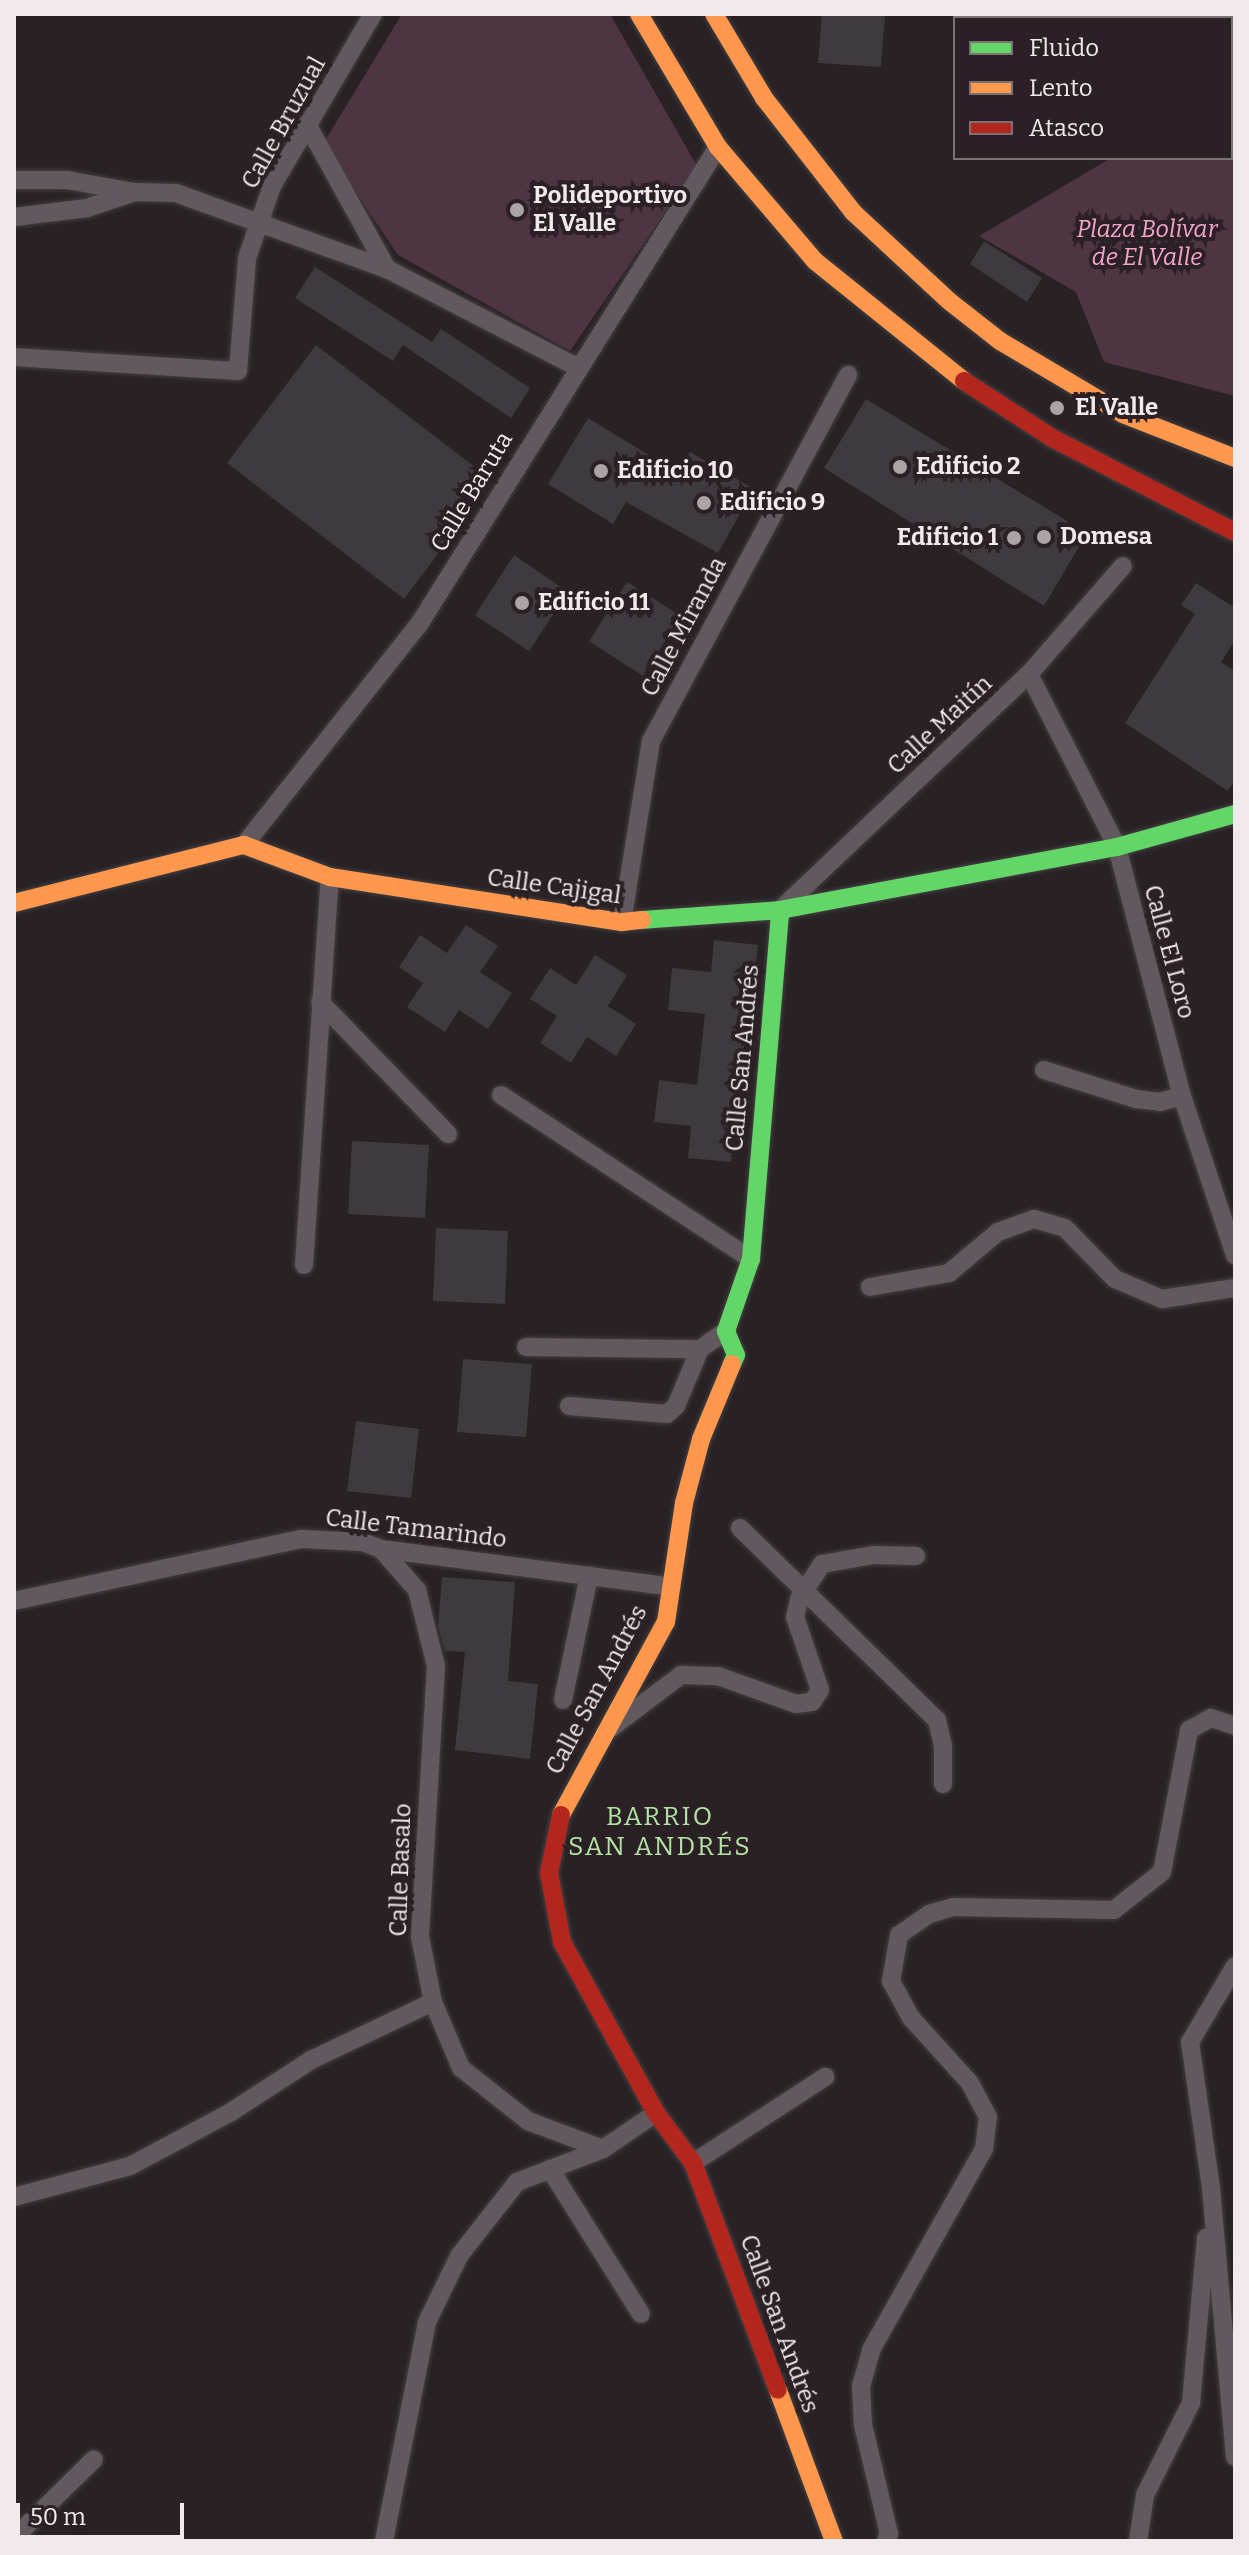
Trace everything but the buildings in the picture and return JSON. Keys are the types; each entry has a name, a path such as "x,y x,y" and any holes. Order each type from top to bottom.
{"street":[{"name":"Calle Bruzual","path":"14,357 238,371 247,258 261,219 307,124 373,14"},
{"path":"639,14 718,147 815,261 933,361 1052,438 1235,532"},
{"path":"714,14 764,98 854,213 949,301 1000,341 1111,407 1235,458"},
{"path":"307,124 387,269"},
{"name":"Calle Baruta","path":"244,845 420,623 577,367 718,147"},
{"path":"14,180 67,180 135,192 176,193 261,219 387,269 577,367"},
{"path":"14,217 87,208 135,192"},
{"name":"Calle Miranda","path":"622,922 651,741 848,375"},
{"name":"Calle Maitín","path":"780,910 1029,674 1123,566"},
{"name":"Calle El Loro","path":"1029,674 1117,847 1182,1096 1235,1255"},
{"name":"Calle Cajigal","path":"244,845 330,877 622,922 780,910 1117,847 1235,814"},
{"path":"14,903 244,845"},
{"path":"304,1265 330,877"},
{"name":"Calle San Andrés","path":"780,910 751,1259 726,1331 736,1355 698,1452 684,1503 666,1622 564,1802 550,1893 562,1942 656,2113 693,2163 834,2541"},
{"path":"320,1002 448,1134"},
{"path":"1044,1070 1136,1099 1160,1102 1182,1096"},
{"path":"501,1095 751,1259"},
{"path":"870,1287 949,1273 998,1232 1034,1219 1065,1228 1115,1279 1162,1299 1235,1288"},
{"path":"569,1406 667,1414 676,1406 700,1349 726,1331"},
{"path":"526,1347 700,1349"},
{"path":"740,1528 806,1587 937,1720 943,1746 943,1784"},
{"name":"Calle Tamarindo","path":"14,1601 301,1539 363,1542 381,1549 672,1587"},
{"name":"Calle Basalo","path":"381,1549 417,1590 436,1666 420,1937 433,2002 461,2068 528,2121 603,2149"},
{"path":"602,1735 681,1675 718,1676 796,1704 812,1702 820,1690 795,1617 806,1587 822,1564 874,1555 916,1556"},
{"path":"563,1700 589,1576"},
{"path":"886,2541 889,2534 863,2425 861,2386 871,2350 984,2149 988,2117 970,2083 911,2018 891,1981 899,1935 929,1914 953,1907 1114,1910 1162,1872 1189,1730 1211,1718 1235,1726"},
{"path":"1235,1966 1190,2042 1211,2188 1235,2457"},
{"path":"14,2197 130,2166 231,2112 311,2060 433,2002"},
{"path":"693,2163 825,2077"},
{"path":"384,2541 427,2322 459,2256 517,2182 603,2149 656,2113"},
{"path":"550,2169 641,2314"},
{"path":"1138,2541 1145,2495 1191,2403 1211,2188"},
{"path":"14,2538 94,2459"}],"green space":[{"name":"Polideportivo El Valle","path":"402,14 610,14 697,166 570,351 398,255 323,144"},
{"name":"Plaza Bolívar de El Valle","path":"1235,84 1235,396 1104,362 1076,292 979,236 1108,160 1233,160"}],"traffic: fast":[{"path":"642,920 780,910 1117,847 1235,814"},
{"path":"732,1364 736,1355 726,1331 751,1259 780,910"}],"traffic: slow":[{"path":"639,14 718,147 815,261 964,381"},
{"path":"714,14 764,98 854,213 949,301 1000,341 1123,414 1235,458"},
{"path":"14,903 244,845 330,877 622,922 642,920"},
{"path":"561,1815 666,1622 684,1503 701,1439 732,1364"},
{"path":"778,2390 834,2541"}],"traffic: jam":[{"path":"964,381 1052,438 1235,532"},
{"path":"561,1815 549,1873 562,1942 656,2113 693,2163 778,2390"}],"place":[{"name":"Polideportivo El Valle","path":"517,210"},
{"name":"El Valle","path":"1057,408"},
{"name":"Edificio 2","path":"900,467"},
{"name":"Edificio 10","path":"601,471"},
{"name":"Edificio 9","path":"704,503"},
{"name":"Domesa","path":"1044,537"},
{"name":"Edificio 1","path":"1014,538"},
{"name":"Edificio 11","path":"522,603"}],"district":[{"name":"BARRIO SAN ANDRÉS","path":"660,1832"}]}
